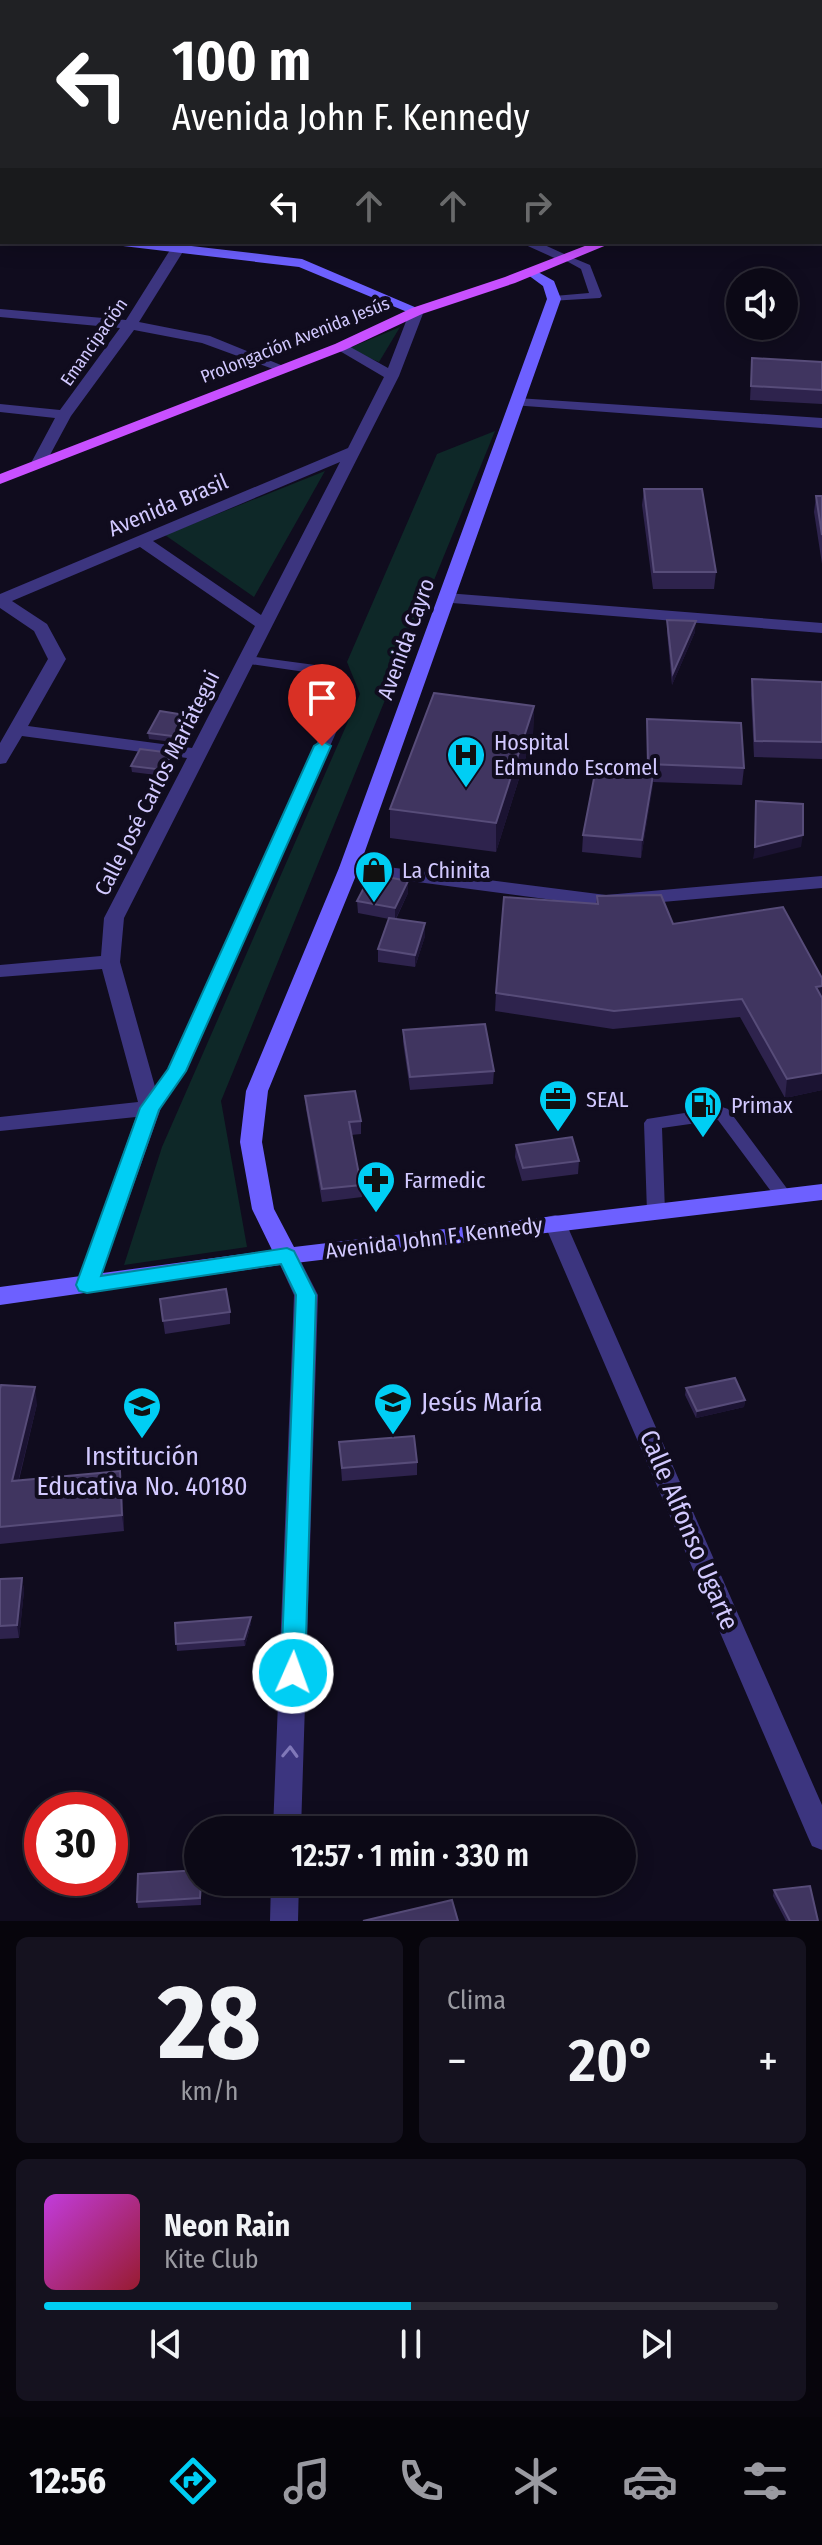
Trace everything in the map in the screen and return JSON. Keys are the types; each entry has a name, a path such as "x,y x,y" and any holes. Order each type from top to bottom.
{"main road":[{"path":"180,244 302,263 417,311"},
{"name":"Prolongación Avenida Jesús","path":"0,479 340,347 417,311 602,244"},
{"path":"531,272 549,284 554,299"},
{"name":"Avenida Cayro","path":"287,1256 263,1209 251,1142 257,1091 349,868 554,299"},
{"name":"Avenida John F. Kennedy","path":"0,1296 287,1256 822,1192"}],"street":[{"name":"Emancipación","path":"39,463 64,415 130,325 180,244"},
{"path":"531,244 566,258"},
{"name":"Calle José Carlos Mariátegui","path":"150,1108 110,962 114,918 392,376 417,311"},
{"path":"0,313 130,325 205,339 281,368"},
{"path":"340,347 392,376"},
{"path":"517,402 822,423"},
{"path":"0,408 64,415"},
{"name":"Avenida Brasil","path":"0,600 353,451"},
{"path":"141,540 265,625"},
{"path":"446,598 822,628"},
{"path":"0,600 41,628 57,659 13,726 0,759"},
{"path":"13,726 197,754"},
{"path":"349,868 606,901 822,882"},
{"path":"0,971 110,962"},
{"path":"0,1124 150,1108 87,1285"},
{"name":"Calle Alfonso Ugarte","path":"555,1223 822,1837"},
{"path":"287,1256 306,1295 287,1816"},
{"path":"284,1921 285,1896"}],"lane":[{"path":"554,299 596,296 586,267 566,258"},
{"path":"150,1108 177,1071 348,690 344,680 315,669 248,660"},
{"path":"656,1212 653,1123 722,1113 785,1198"}],"green space":[{"path":"400,327 379,362 347,349"},
{"path":"495,431 221,1101 247,1247 124,1265 162,1147 360,694 347,662 437,454"},
{"path":"325,471 254,597 165,535"}],"building":[{"path":"752,358 822,362 822,390 751,386"},
{"path":"644,489 702,489 716,572 654,572"},
{"path":"816,496 822,496 822,535"},
{"path":"667,620 696,621 673,673"},
{"path":"752,679 822,682 822,742 755,741"},
{"path":"434,693 534,706 496,823 390,809"},
{"path":"160,711 191,716 180,737 148,733"},
{"path":"647,719 741,723 744,768 648,764"},
{"path":"140,749 172,753 164,770 131,766"},
{"path":"597,763 654,769 642,840 583,835"},
{"path":"756,801 803,804 803,835 755,847"},
{"path":"371,874 408,881 395,908 357,901"},
{"path":"661,895 673,924 783,907 822,978 822,986 816,987 822,998 822,1073 787,1079 742,999 614,1011 496,993 504,897 598,904 597,896"},
{"path":"389,918 425,923 415,955 378,949"},
{"path":"485,1024 494,1071 410,1077 403,1030"},
{"path":"355,1091 361,1121 349,1122 361,1185 322,1189 305,1096"},
{"path":"572,1137 579,1161 523,1168 516,1145"},
{"path":"226,1289 230,1312 163,1321 160,1299"},
{"path":"735,1378 745,1400 697,1411 686,1388"},
{"path":"1,1385 35,1387 12,1481 120,1471 122,1515 0,1527"},
{"path":"414,1436 417,1462 342,1468 339,1442"},
{"path":"22,1578 17,1625 0,1626 0,1579"},
{"path":"251,1617 244,1639 176,1644 175,1623"},
{"path":"184,1871 184,1896 200,1898 137,1902 138,1874"},
{"path":"810,1886 818,1921 790,1921 774,1890"},
{"path":"452,1900 458,1921 363,1921"}],"place":[{"name":"Hospital Edmundo Escomel","path":"466,789"},
{"name":"La Chinita","path":"374,904"},
{"name":"SEAL","path":"558,1133"},
{"name":"Primax","path":"703,1139"},
{"name":"Farmedic","path":"376,1214"},
{"name":"Jesús María","path":"393,1436"},
{"name":"Institución Educativa No. 40180","path":"142,1440"}],"route":[{"path":"293,1673 306,1295 287,1256 87,1285 150,1108 177,1071 322,746"}]}
